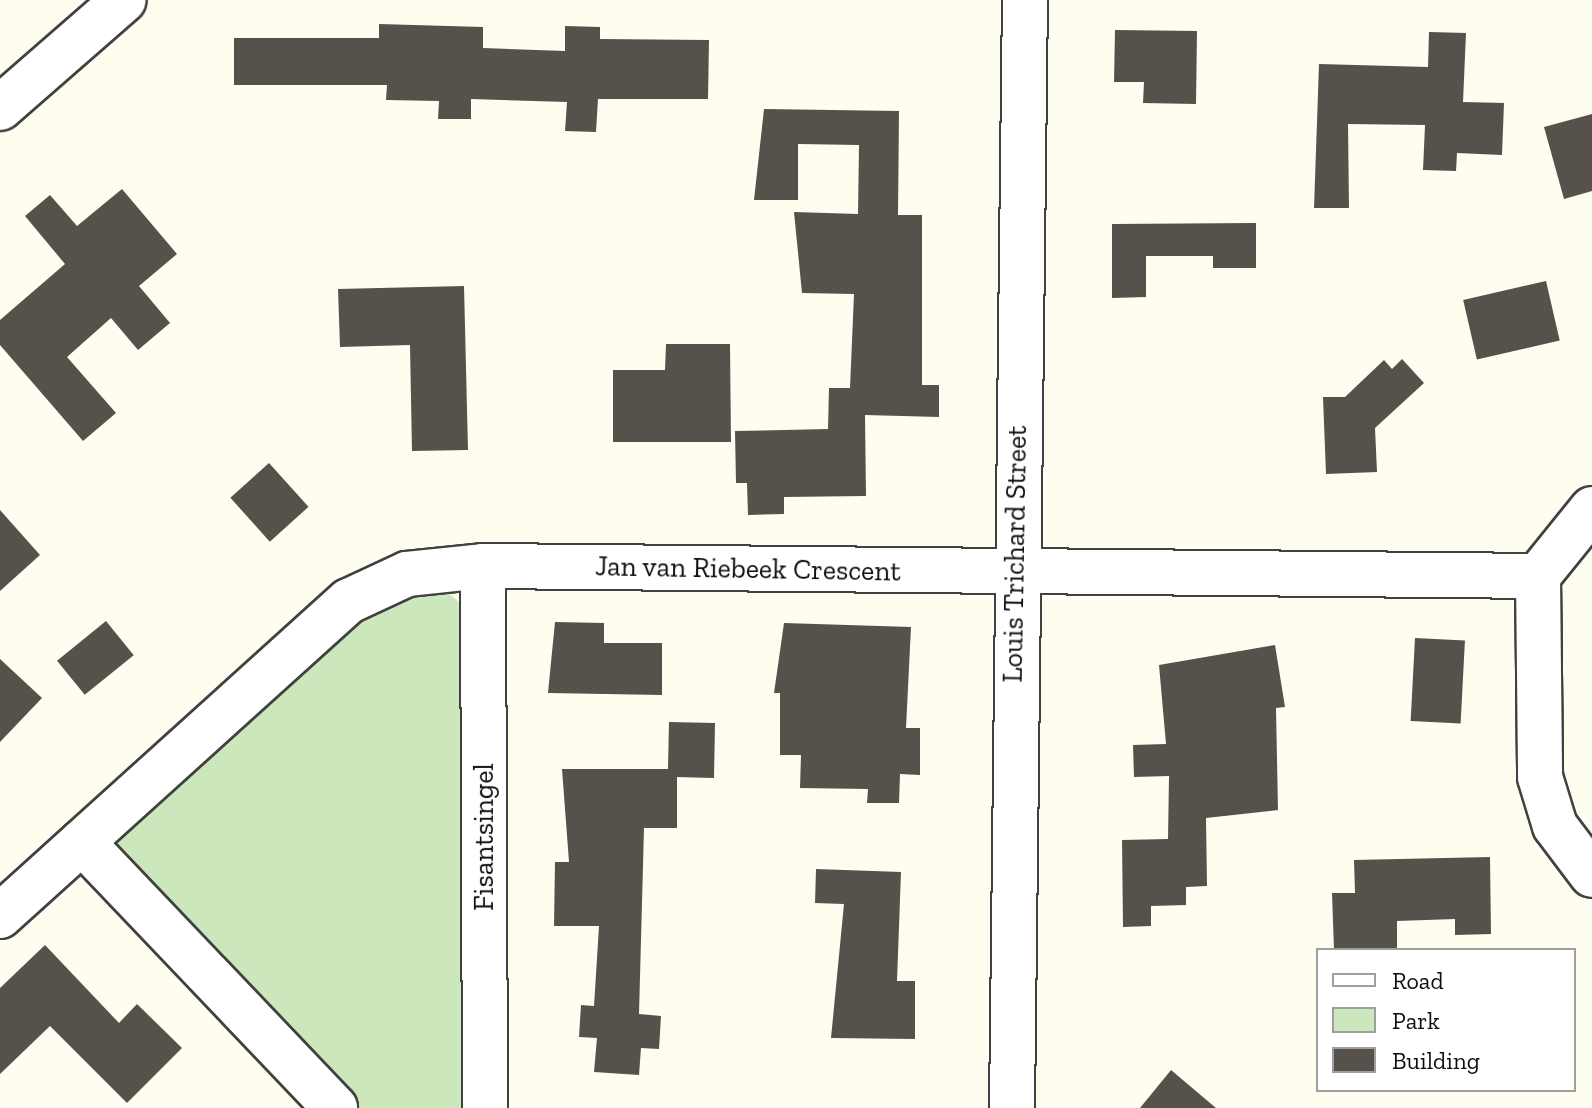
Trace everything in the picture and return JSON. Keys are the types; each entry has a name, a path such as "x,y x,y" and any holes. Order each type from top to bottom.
{"street":[{"path":"0,108 124,0"},
{"name":"Louis Trichard Street","path":"1012,1108 1014,572 1025,0"},
{"path":"1592,509 1538,576 1540,777 1555,826 1592,875"},
{"name":"Jan van Riebeek Crescent","path":"0,916 349,601 407,574 483,566 1538,576"},
{"name":"Fisantsingel","path":"483,566 485,1108"},
{"path":"82,842 335,1108"}],"green space":[{"path":"446,591 467,609 474,1108 349,1108 117,853 118,842 348,616 396,595"}],"building":[{"path":"379,24 483,27 483,48 565,51 565,26 600,27 600,39 709,40 708,99 598,99 596,132 565,131 567,102 471,99 471,119 438,119 439,101 386,100 387,85 234,85 234,38 379,38"},
{"path":"1115,30 1197,31 1196,104 1143,103 1144,82 1114,82"},
{"path":"1429,32 1466,33 1463,102 1504,103 1502,155 1457,153 1456,171 1423,170 1425,125 1348,124 1349,208 1314,208 1319,64 1428,67"},
{"path":"764,109 899,111 898,215 922,215 922,385 939,385 939,417 865,415 866,496 784,497 784,514 748,515 747,483 736,483 735,431 828,429 829,388 850,388 854,294 802,293 794,212 858,214 859,145 798,144 798,200 754,200"},
{"path":"1592,114 1592,191 1564,199 1544,127"},
{"path":"122,189 177,254 139,286 170,323 138,350 111,318 67,357 116,413 83,441 0,345 0,320 65,264 25,216 50,195 77,226"},
{"path":"1256,223 1256,268 1213,268 1213,256 1146,256 1146,297 1112,298 1112,224"},
{"path":"1546,281 1560,340 1477,360 1463,300"},
{"path":"464,286 468,450 412,451 410,345 340,347 338,289"},
{"path":"666,344 730,344 731,442 613,442 613,370 665,370"},
{"path":"1402,359 1424,383 1375,428 1377,472 1326,474 1323,397 1345,397 1384,360 1392,369"},
{"path":"269,463 308,507 270,542 230,498"},
{"path":"0,510 40,555 0,591"},
{"path":"106,621 134,655 85,695 57,661"},
{"path":"555,622 604,623 604,643 662,643 662,695 548,693"},
{"path":"784,623 911,627 906,728 920,728 920,775 900,774 899,803 867,803 868,789 800,788 801,755 780,755 780,693 774,693"},
{"path":"1415,638 1465,641 1461,724 1411,721"},
{"path":"1275,645 1285,707 1276,708 1278,810 1206,818 1207,886 1186,887 1186,905 1151,906 1151,926 1123,927 1122,840 1168,839 1169,776 1134,777 1133,745 1166,744 1159,665"},
{"path":"0,659 42,698 0,742"},
{"path":"669,722 715,723 714,778 677,777 677,828 644,828 639,1014 661,1016 659,1049 641,1048 639,1075 594,1072 597,1038 579,1037 581,1005 594,1006 599,926 554,926 555,862 569,862 562,769 668,769"},
{"path":"1490,857 1491,934 1455,935 1455,919 1397,921 1397,948 1334,948 1332,893 1355,893 1354,860"},
{"path":"816,869 901,872 897,981 915,981 915,1039 831,1038 844,904 815,903"},
{"path":"45,945 119,1023 137,1004 182,1048 127,1103 50,1026 0,1074 0,988"},
{"path":"1171,1070 1216,1108 1140,1108"}]}
